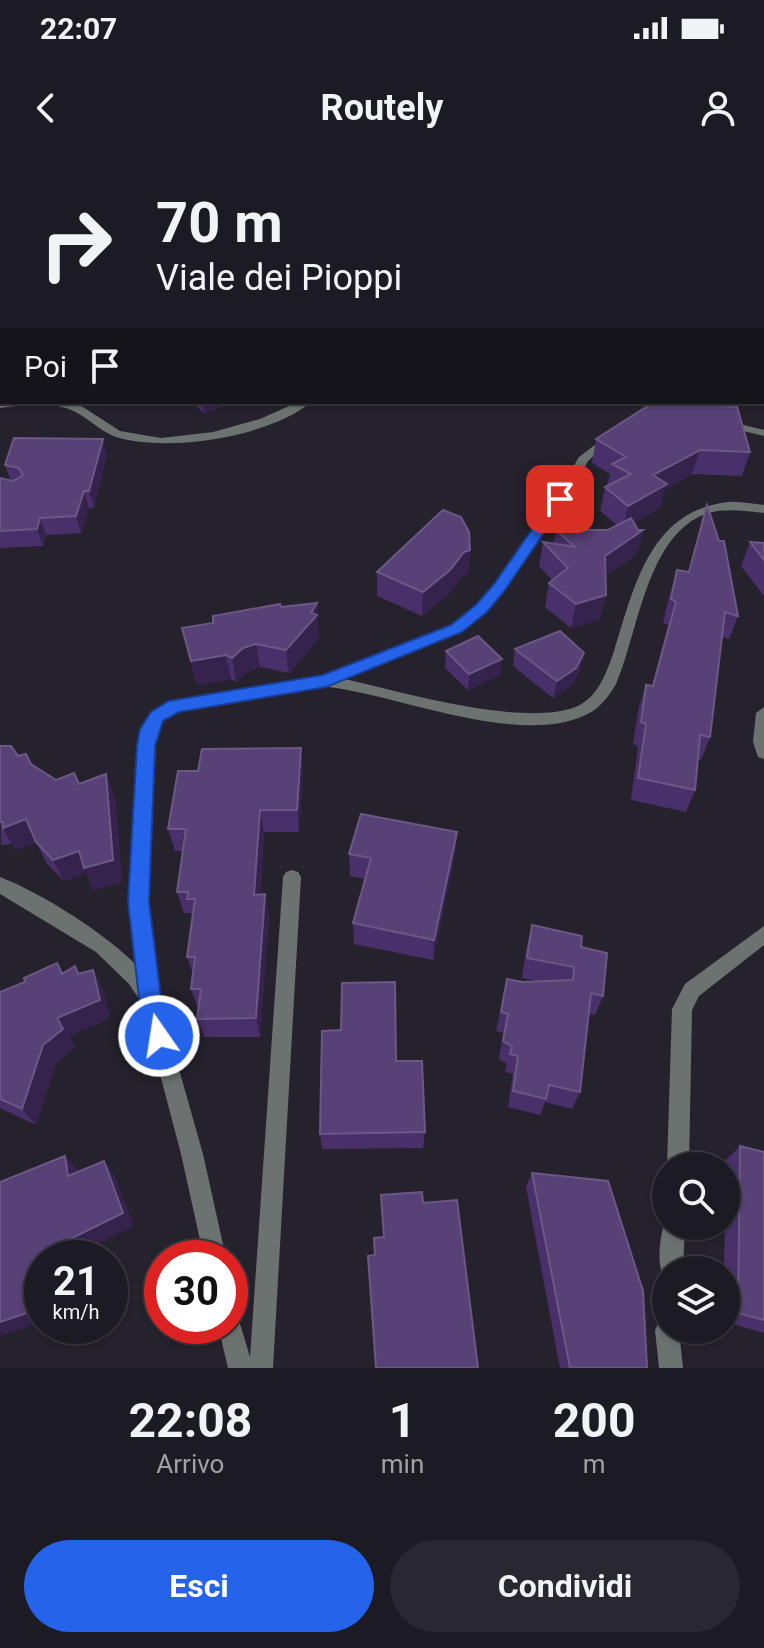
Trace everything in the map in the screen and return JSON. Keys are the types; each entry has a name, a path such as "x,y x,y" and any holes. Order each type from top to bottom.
{"street":[{"path":"46,404 73,407 115,433 165,439 229,433 301,404"},
{"path":"713,420 764,433"},
{"path":"151,1006 139,902 149,729 157,716 175,706 326,681 456,628 482,608 549,519 583,459 622,427"},
{"path":"326,681 507,716 556,717 578,712 597,701 611,682 654,556 676,524 716,506 730,504 764,509"},
{"path":"764,713 764,753"},
{"path":"261,1368 292,877"},
{"path":"0,885 120,959 139,978 151,1006 192,1154 211,1240"},
{"path":"678,1152 682,1009 692,990 764,934"},
{"path":"234,1344 240,1368"},
{"path":"668,1344 671,1368"}],"building":[{"path":"651,404 713,404 737,407 750,452 700,450 653,475 667,484 628,506 605,487 631,474 612,464 626,457 596,439"},
{"path":"14,438 103,439 89,491 84,491 76,516 40,518 37,529 0,531 0,478 13,481 23,475 19,468 5,465"},
{"path":"707,505 719,541 724,541 738,616 725,612 710,737 700,735 695,790 638,778 646,724 641,722 646,685 653,686 676,602 671,599 677,570 689,572"},
{"path":"443,510 461,517 469,532 470,550 464,552 450,570 423,592 377,572"},
{"path":"631,518 638,530 643,530 605,556 606,595 576,604 549,583 568,568 543,542 575,547 556,530 608,530"},
{"path":"750,542 764,543 764,560"},
{"path":"317,603 311,613 317,615 286,650 256,644 243,648 232,658 226,655 191,661 182,628 213,623 213,616 280,604 281,607"},
{"path":"560,631 584,653 576,668 557,681 515,649"},
{"path":"478,636 502,659 469,674 446,651"},
{"path":"0,746 11,746 18,756 26,754 31,764 56,780 74,773 79,784 106,774 113,860 84,868 79,851 53,860 36,842 26,819 3,828 3,822 0,822"},
{"path":"301,748 297,810 260,810 254,895 265,894 256,1018 197,1019 201,989 191,989 195,957 187,957 195,899 187,899 188,892 177,892 186,829 168,829 178,771 198,771 202,749"},
{"path":"361,814 457,832 434,940 353,923 371,858 349,854"},
{"path":"532,925 582,936 581,947 607,953 603,996 591,993 580,1092 549,1085 546,1099 513,1091 518,1056 510,1054 512,1046 503,1041 508,1014 501,1012 507,979 523,982 573,980 574,967 527,958"},
{"path":"57,963 62,974 75,966 78,974 93,970 100,1000 57,1018 63,1029 43,1045 22,1109 0,1099 0,992 25,982 24,978"},
{"path":"395,982 396,1061 422,1061 425,1132 320,1134 322,1031 341,1030 342,983"},
{"path":"740,1146 764,1152 764,1320 740,1314"},
{"path":"65,1156 68,1176 104,1161 123,1213 68,1240 24,1240 24,1314 0,1322 0,1182"},
{"path":"532,1173 608,1181 643,1291 647,1368 570,1368"},
{"path":"422,1192 423,1203 457,1200 478,1368 376,1368 368,1256 375,1255 374,1238 384,1237 381,1195"}],"route":[{"path":"159,1036 151,1006 139,902 146,746 149,729 157,716 175,706 326,681 456,628 482,608 500,587 560,499"}]}
